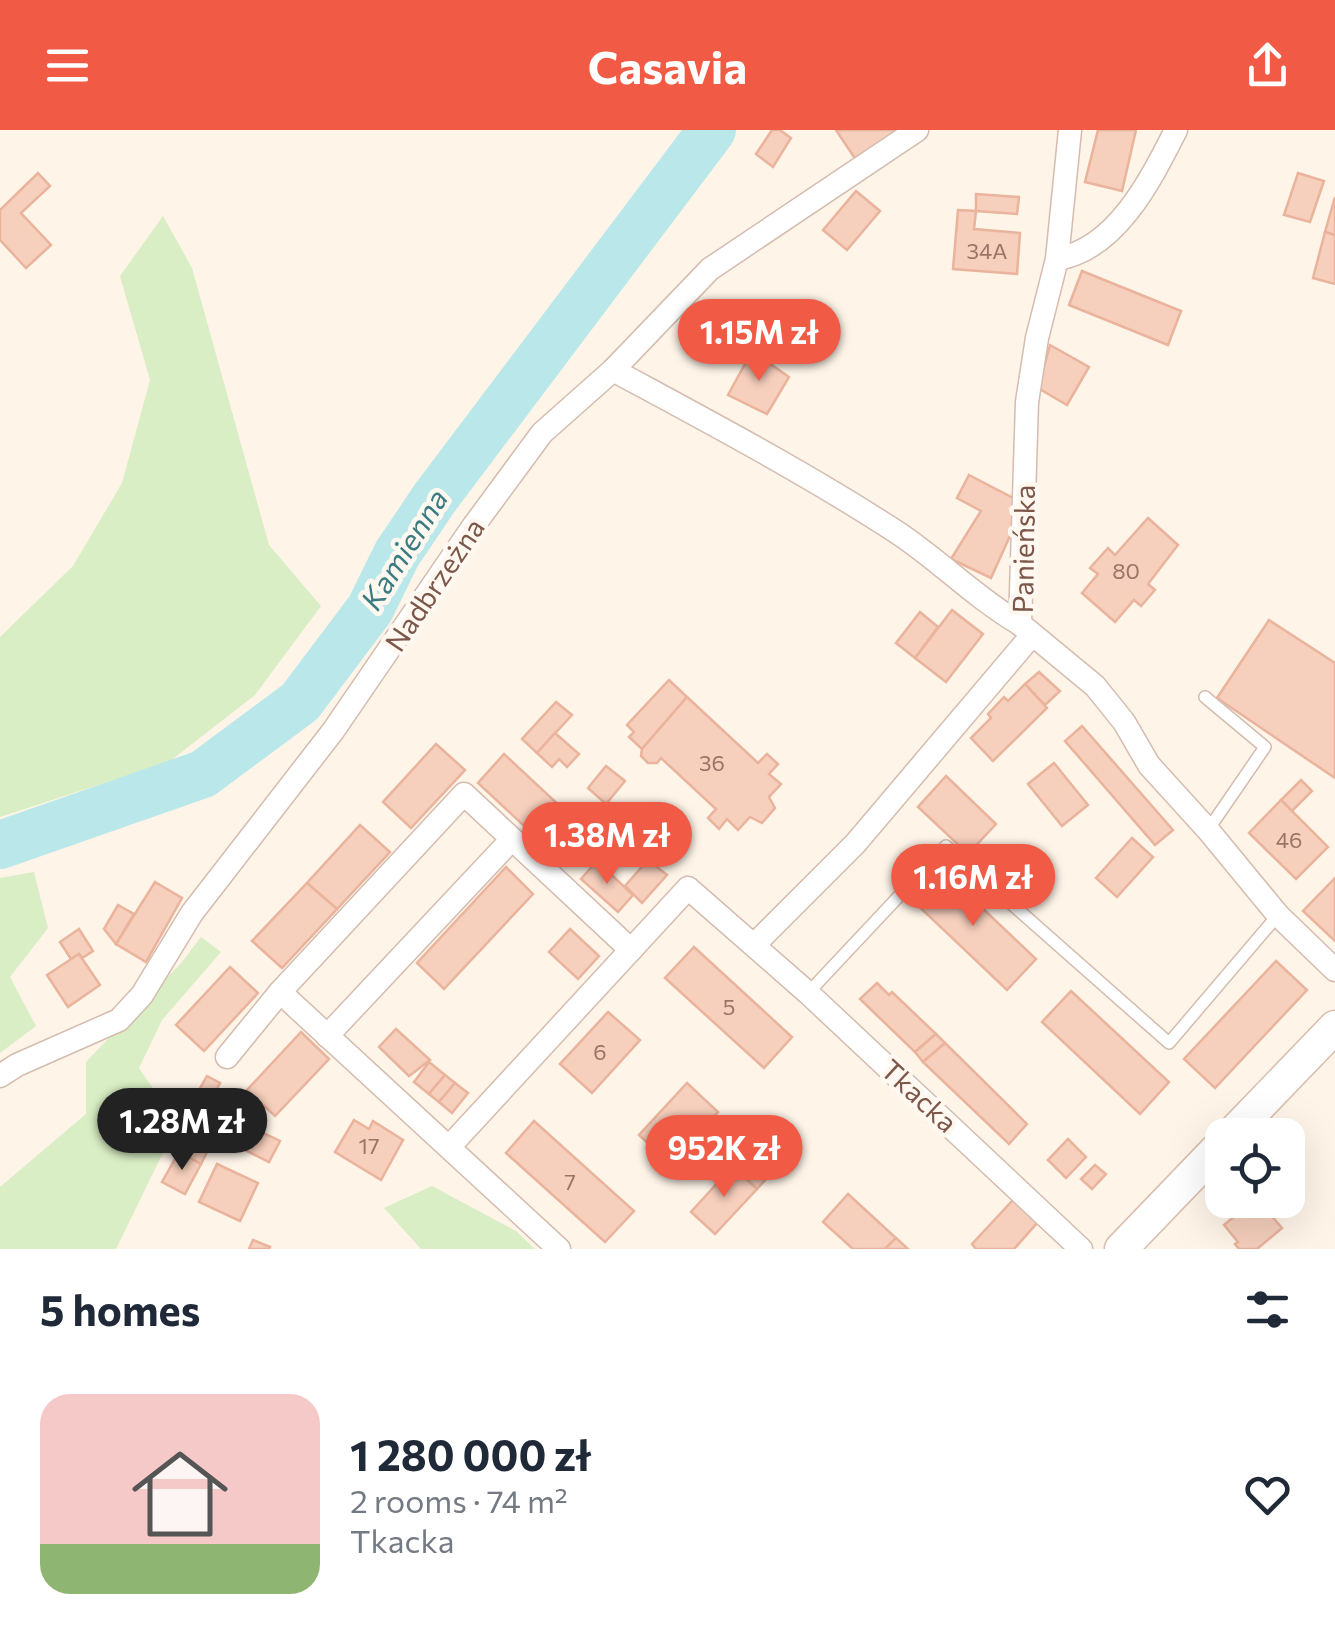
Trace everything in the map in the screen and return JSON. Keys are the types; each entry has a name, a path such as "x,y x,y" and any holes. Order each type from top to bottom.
{"street":[{"name":"Nadbrzeżna","path":"0,1076 120,1020 142,995 192,913 344,716 542,434 613,370 710,268 917,130"},
{"name":"Panieńska","path":"1070,130 1057,259 1037,338 1027,402 1026,630 1095,686 1124,722 1149,765 1278,916 1335,970"},
{"path":"1057,259 1075,256 1086,249 1128,211 1144,190 1176,130"},
{"path":"613,370 750,444 900,535 1026,630 856,844 755,944"},
{"path":"227,1057 280,992 464,794 631,950"},
{"path":"327,1036 512,839"},
{"name":"Tkacka","path":"450,1146 688,888 755,944 1081,1249"},
{"path":"280,992 559,1249"},
{"path":"1249,1118 1331,1040"},
{"path":"1122,1249 1205,1162"}],"lane":[{"path":"1205,697 1265,747 1208,830"},
{"path":"808,993 946,846 1168,1043 1278,916"}],"green space":[{"path":"163,216 192,268 269,545 321,606 255,695 169,762 0,817 0,637 73,566 122,483 150,380 120,276"},
{"path":"34,872 48,928 10,977 36,1026 0,1053 0,878"},
{"path":"201,937 221,952 162,1020 139,1068 177,1124 116,1249 0,1249 0,1187 86,1114 86,1062"},
{"path":"432,1186 516,1231 535,1249 421,1249 384,1208"}],"building":[{"path":"772,130 780,130 791,138 773,167 756,154"},
{"path":"836,130 901,130 856,160"},
{"path":"1098,130 1136,130 1122,191 1085,182"},
{"path":"38,173 50,186 21,213 51,245 26,268 0,240 0,210"},
{"path":"1298,173 1324,181 1310,222 1284,215"},
{"path":"856,191 880,211 847,250 823,230"},
{"path":"976,194 1019,197 1017,214 976,211"},
{"path":"1335,197 1335,235 1325,232"},
{"path":"958,210 976,211 974,229 1020,233 1017,274 953,269"},
{"path":"1325,232 1335,235 1335,284 1313,278"},
{"path":"1082,271 1181,311 1168,345 1069,305"},
{"path":"1050,345 1089,367 1067,405 1038,388"},
{"path":"752,351 789,377 767,414 728,395"},
{"path":"969,475 1015,499 1014,527 991,578 951,559 981,511 957,498"},
{"path":"1148,518 1178,545 1148,584 1155,590 1141,606 1134,600 1115,622 1082,593 1098,574 1090,568 1108,548 1115,555"},
{"path":"952,610 983,634 946,682 915,658"},
{"path":"920,612 938,627 915,658 896,643"},
{"path":"1269,620 1335,663 1335,778 1217,698"},
{"path":"1039,672 1060,691 1045,705 1025,684"},
{"path":"669,680 687,697 642,749 629,737 634,732 627,725"},
{"path":"1025,684 1047,708 993,761 971,738 991,718 988,714 1004,697 1008,701"},
{"path":"687,697 758,763 767,754 778,764 769,774 781,784 769,797 775,808 762,823 750,817 738,830 727,819 719,829 708,818 716,809 661,758 657,763 648,763 641,756 642,749"},
{"path":"556,702 572,715 537,753 522,739"},
{"path":"1082,726 1173,830 1155,845 1065,741"},
{"path":"555,733 579,754 567,767 559,759 552,767 537,753"},
{"path":"436,744 465,770 411,828 383,802"},
{"path":"504,754 562,808 535,836 478,783"},
{"path":"1054,763 1088,805 1062,826 1028,784"},
{"path":"606,766 625,781 606,804 588,788"},
{"path":"946,776 996,824 968,854 918,807"},
{"path":"1301,780 1312,791 1292,811 1281,800"},
{"path":"1281,800 1328,847 1296,879 1249,833"},
{"path":"360,825 390,852 337,909 307,883"},
{"path":"1132,838 1153,857 1117,897 1096,878"},
{"path":"648,860 667,875 642,903 625,886"},
{"path":"597,861 633,895 618,912 581,879"},
{"path":"506,867 533,894 444,989 417,963"},
{"path":"939,867 1036,959 1007,990 910,898"},
{"path":"1335,878 1335,941 1303,911"},
{"path":"155,882 182,898 146,962 116,944"},
{"path":"307,883 337,909 282,968 252,941"},
{"path":"118,905 134,914 116,944 104,929"},
{"path":"79,929 93,951 71,959 60,942"},
{"path":"570,929 599,956 578,979 549,952"},
{"path":"694,947 792,1037 764,1068 665,978"},
{"path":"79,954 100,985 68,1007 47,975"},
{"path":"1276,961 1307,990 1215,1088 1184,1059"},
{"path":"230,967 258,993 204,1051 176,1025"},
{"path":"877,983 889,995 892,992 936,1034 915,1052 860,999"},
{"path":"1071,991 1169,1082 1140,1114 1042,1022"},
{"path":"608,1012 640,1040 592,1093 560,1064"},
{"path":"396,1029 430,1060 409,1076 379,1047"},
{"path":"301,1032 329,1059 275,1116 247,1090"},
{"path":"936,1034 945,1043 923,1062 915,1052"},
{"path":"945,1043 1027,1124 1009,1144 923,1062"},
{"path":"429,1062 445,1075 429,1094 414,1082"},
{"path":"445,1075 455,1083 439,1102 429,1094"},
{"path":"207,1076 220,1083 209,1104 195,1097"},
{"path":"455,1083 468,1093 452,1113 439,1102"},
{"path":"687,1083 718,1112 670,1164 639,1135"},
{"path":"211,1106 237,1120 227,1141 214,1134 218,1126 204,1119"},
{"path":"237,1120 280,1141 269,1162 227,1141"},
{"path":"354,1120 369,1129 373,1121 403,1140 381,1180 335,1152"},
{"path":"534,1121 634,1211 605,1242 506,1153"},
{"path":"774,1121 798,1144 757,1189 733,1166"},
{"path":"191,1126 213,1138 209,1148 188,1139"},
{"path":"186,1136 209,1148 201,1164 179,1152"},
{"path":"1068,1139 1086,1157 1066,1178 1048,1160"},
{"path":"179,1152 201,1164 185,1194 162,1182"},
{"path":"217,1164 258,1183 240,1221 199,1202"},
{"path":"1095,1165 1106,1174 1092,1189 1081,1179"},
{"path":"733,1166 757,1189 715,1234 691,1212"},
{"path":"848,1194 896,1238 885,1249 853,1249 823,1222"},
{"path":"1013,1200 1038,1222 1014,1249 976,1249 972,1244"},
{"path":"1233,1218 1273,1218 1282,1228 1257,1249 1239,1249 1224,1225"},
{"path":"896,1238 908,1249 885,1249"},
{"path":"253,1240 270,1247 249,1249"}],"waterway":[{"name":"Kamienna","path":"0,845 203,774 300,702 370,609 397,554 434,499 712,130"}]}
